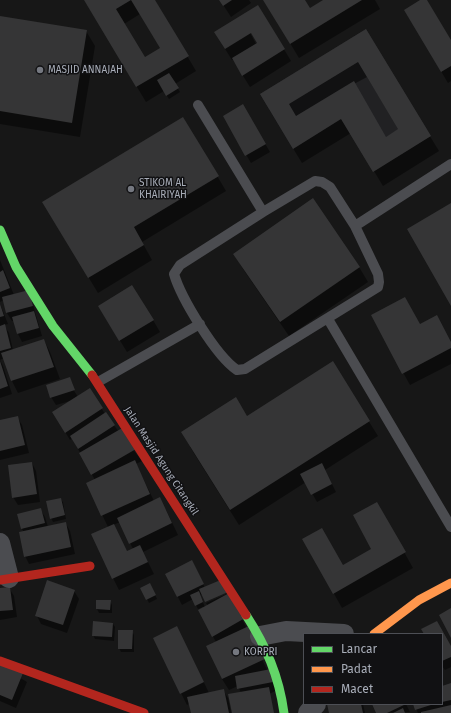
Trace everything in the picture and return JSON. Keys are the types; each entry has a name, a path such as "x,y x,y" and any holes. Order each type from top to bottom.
{"street":[{"name":"Jalan Masjid Agung Citangkil","path":"0,230 16,267 53,326 98,382 260,636 275,672 283,698 284,713"},
{"path":"0,543 4,579 90,566"},
{"path":"375,633 419,600 451,583"},
{"path":"260,636 286,631 325,633"},
{"path":"0,661 144,713"},
{"path":"308,713 315,705"}],"lane":[{"path":"198,105 263,212"},
{"path":"355,226 451,164"},
{"path":"315,181 322,182 330,187 355,226 378,274 380,282 378,287 373,291 328,319 245,369 237,370 228,364 200,324 177,283 174,274 180,265 263,212 315,181"},
{"path":"328,319 451,527"},
{"path":"98,382 200,324"}],"shaded area":[{"path":"366,29 431,136 373,172 341,119 293,149 260,94"}],"building":[{"path":"84,0 131,0 155,0 189,56 136,87","holes":["131,0 160,48 145,57 116,9"]},
{"path":"219,0 232,0 223,6"},
{"path":"263,0 305,0 310,8 323,0 362,0 290,44"},
{"path":"420,0 427,0 451,40 451,66 441,72 404,10"},
{"path":"258,5 285,49 242,76 232,58 257,43 251,33 225,49 214,32"},
{"name":"MASJID ANNAJAH","path":"0,16 87,30 72,123 0,111"},
{"path":"366,29 431,136 373,172 341,119 293,149 260,94","holes":["358,62 398,129 386,137 354,81 296,116 289,104"]},
{"path":"169,73 179,88 166,96 157,80"},
{"path":"243,104 266,144 245,156 223,116"},
{"name":"STIKOM AL KHAIRIYAH","path":"183,117 219,176 134,227 144,245 88,278 42,202"},
{"path":"313,198 360,267 280,322 233,254"},
{"path":"451,203 451,306 407,229"},
{"path":"3,270 10,288 0,292 0,272"},
{"path":"132,285 154,320 119,341 98,306"},
{"path":"29,290 33,306 6,313 2,297"},
{"path":"405,297 420,324 437,315 451,342 451,348 402,374 371,315"},
{"path":"0,304 4,316 0,317"},
{"path":"34,311 39,328 17,334 12,317"},
{"path":"5,324 11,348 0,351 0,326"},
{"path":"44,339 54,367 11,381 1,353"},
{"path":"0,361 8,386 0,389"},
{"path":"333,361 370,421 230,510 181,432 236,397 247,416"},
{"path":"70,377 75,390 50,398 46,385"},
{"path":"90,388 103,408 65,433 52,412"},
{"path":"106,412 115,425 78,449 70,436"},
{"path":"18,416 25,445 0,451 0,420"},
{"path":"124,427 136,449 91,475 79,453"},
{"path":"135,460 150,494 101,516 86,483"},
{"path":"32,462 37,494 12,498 8,465"},
{"path":"322,463 332,484 311,495 300,474"},
{"path":"160,497 172,523 129,544 117,518"},
{"path":"61,498 65,515 50,519 46,501"},
{"path":"377,502 406,552 333,594 302,539 322,528 343,565 371,549 353,515"},
{"path":"41,508 45,523 21,529 17,514"},
{"path":"66,522 71,547 24,557 19,532"},
{"path":"114,524 127,551 140,545 148,562 112,579 91,534"},
{"path":"192,560 204,584 177,597 165,574"},
{"path":"223,579 228,592 205,602 199,589"},
{"path":"47,580 75,590 63,625 35,616"},
{"path":"150,583 156,595 146,600 140,588"},
{"path":"10,587 13,610 0,611 0,588"},
{"path":"199,591 203,602 195,606 190,595"},
{"path":"231,592 245,618 212,637 198,610"},
{"path":"96,600 111,600 110,610 96,609"},
{"path":"451,608 451,638 439,615"},
{"path":"93,621 113,623 112,637 92,636"},
{"path":"437,621 451,646 451,657 443,661 443,633 423,633 421,629"},
{"name":"KORPRI","path":"251,625 267,658 222,679 206,646"},
{"path":"177,626 204,682 180,694 153,638"},
{"path":"118,630 133,630 132,649 118,649"},
{"path":"0,663 23,673 12,700 0,695"},
{"path":"271,669 273,682 237,689 235,676"},
{"path":"451,683 451,700 443,702 443,686"},
{"path":"269,687 274,713 232,713 228,694"},
{"path":"224,689 229,713 191,713 187,697"},
{"path":"327,705 361,705 363,713 329,713"},
{"path":"372,705 404,705 387,713 376,713"},
{"path":"413,705 431,705 415,710"},
{"path":"451,705 451,713 421,713 421,712"},
{"path":"403,708 405,713 393,713"}],"traffic: fast":[{"path":"0,230 16,267 53,326 92,375"},
{"path":"246,615 260,638 271,662 279,686 284,713"}],"traffic: slow":[{"path":"375,633 419,600 451,583"}],"traffic: jam":[{"path":"92,375 246,615"},
{"path":"0,580 90,566"},
{"path":"0,661 144,713"}],"place":[{"name":"MASJID ANNAJAH","path":"40,70"},
{"name":"STIKOM AL KHAIRIYAH","path":"131,189"},
{"name":"KORPRI","path":"236,652"}]}
